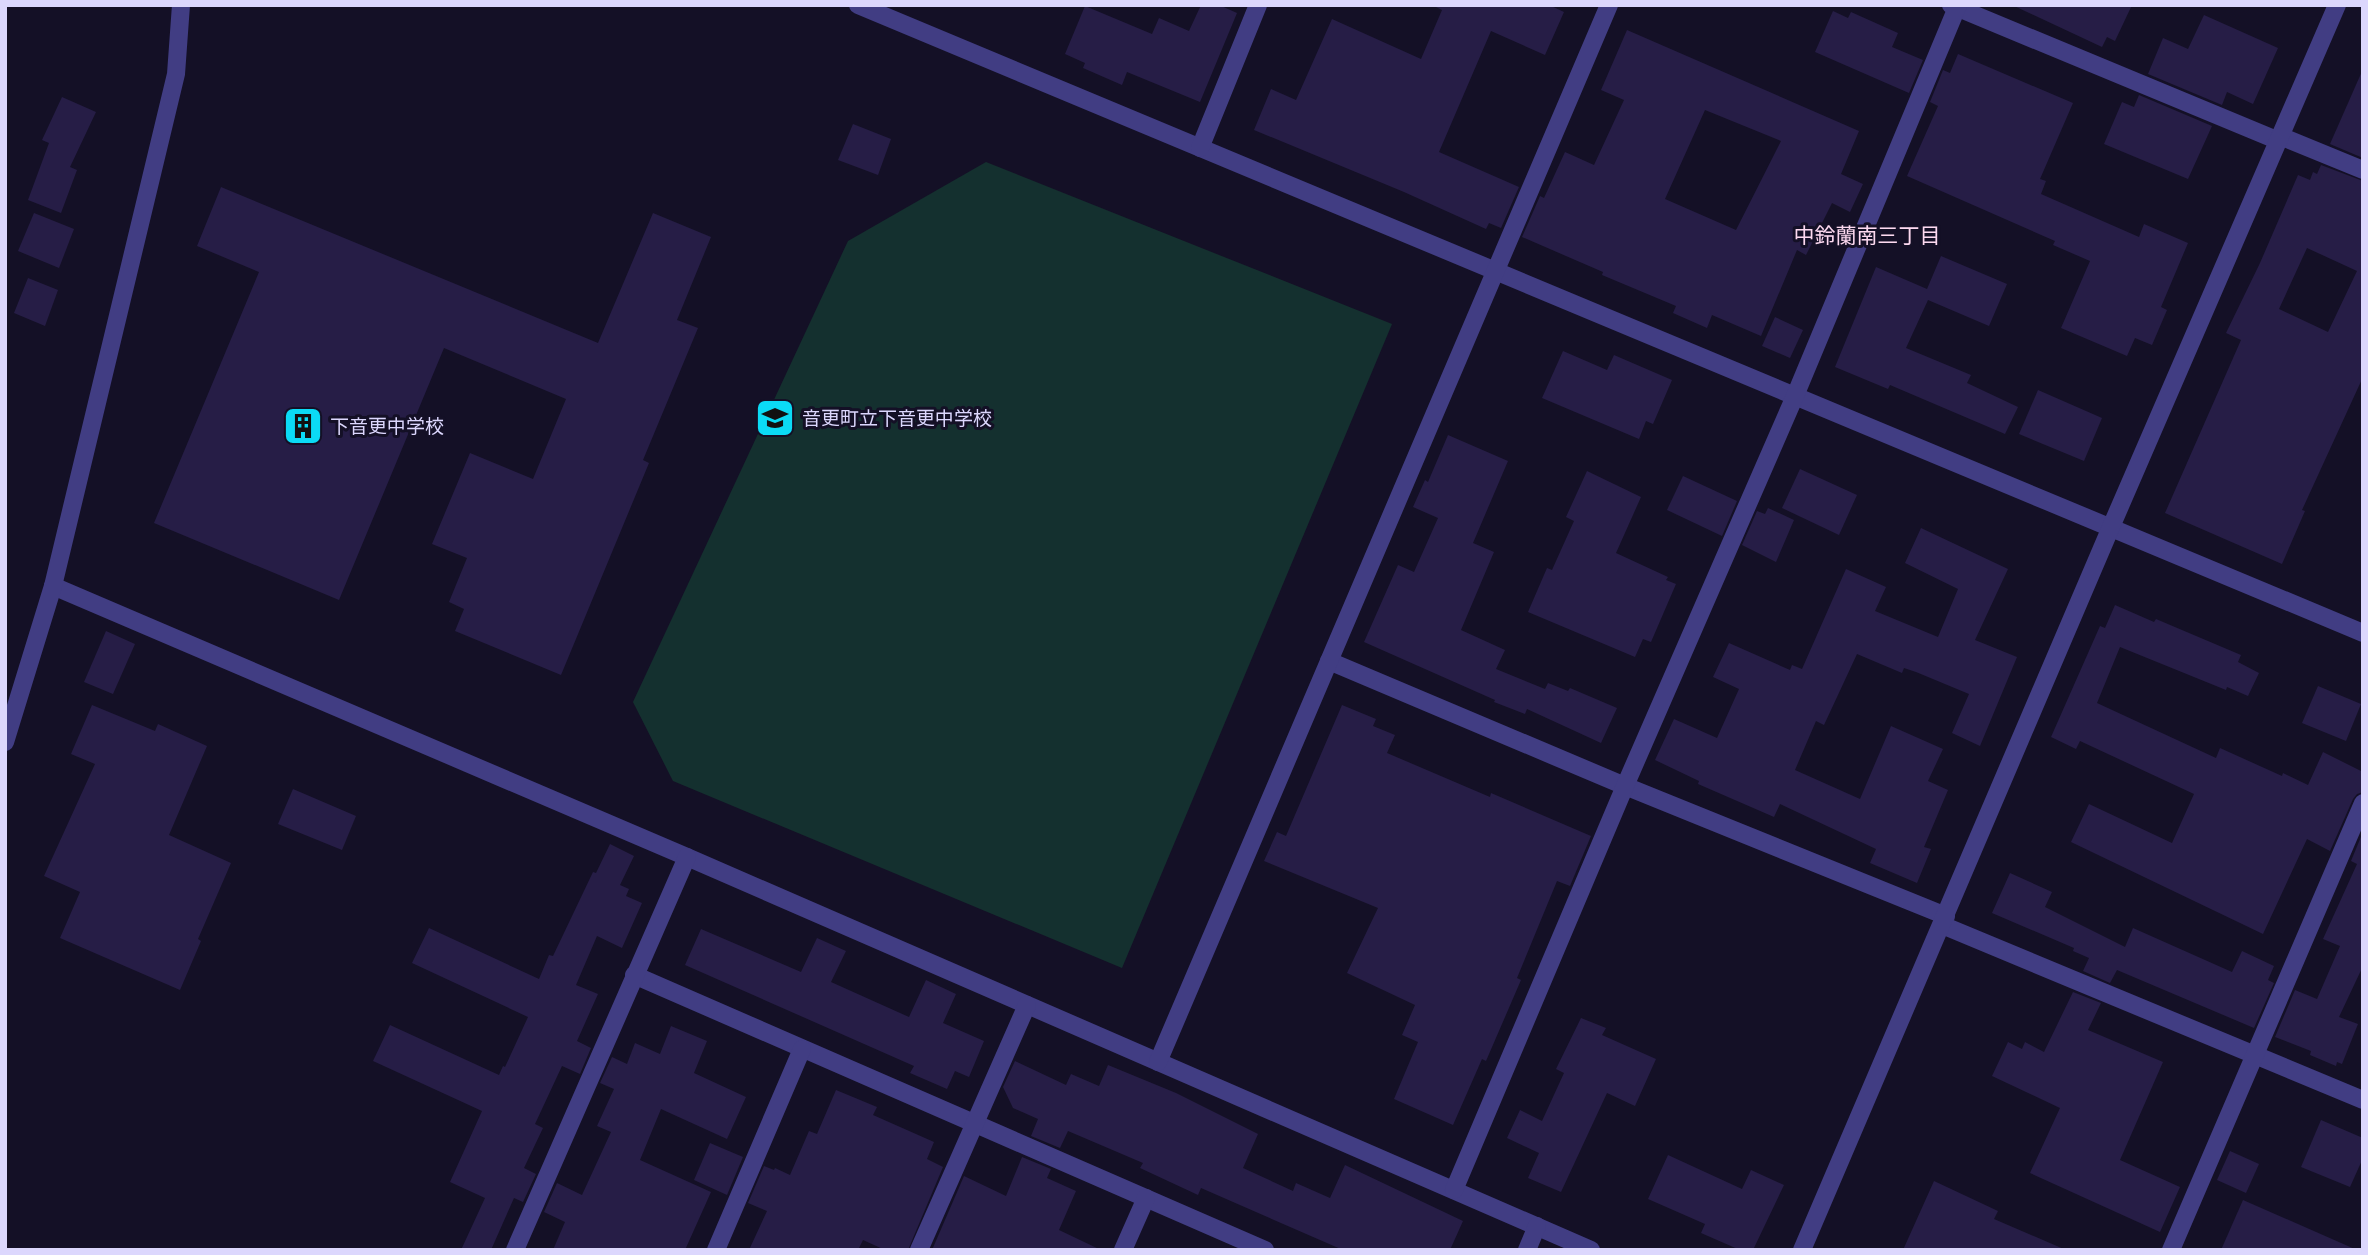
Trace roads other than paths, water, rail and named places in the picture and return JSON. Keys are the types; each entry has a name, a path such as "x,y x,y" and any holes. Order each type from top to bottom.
{"street":[{"path":"5,742 53,586 176,74 181,5"},
{"path":"858,5 893,12 1200,148 2363,633"},
{"path":"1200,148 1258,5"},
{"path":"1158,1062 1609,5"},
{"path":"1802,1250 2337,5"},
{"path":"1454,1190 1625,786 1795,396 1955,6 2363,170"},
{"path":"53,586 687,857 1591,1250"},
{"path":"1329,661 1944,920 2253,1056 2363,1100"},
{"path":"2171,1250 2363,803"},
{"path":"515,1250 687,857"},
{"path":"634,975 1265,1250"},
{"path":"919,1250 1027,1005"},
{"path":"716,1250 802,1049"},
{"path":"1123,1250 1146,1198"},
{"path":"1527,1250 1537,1226"}],"place":[{"name":"音更町立下音更中学校","path":"775,418"},
{"name":"下音更中学校","path":"303,426"}],"district":[{"name":"中鈴蘭南三丁目","path":"1867,236"}]}
